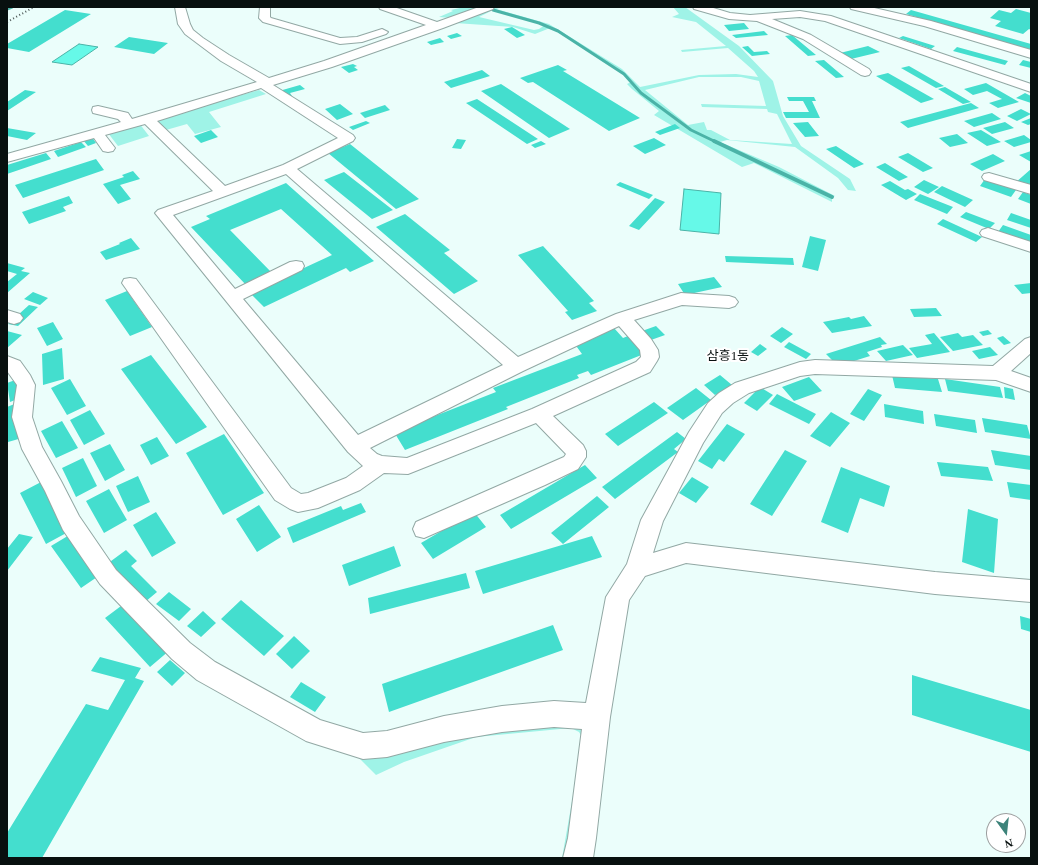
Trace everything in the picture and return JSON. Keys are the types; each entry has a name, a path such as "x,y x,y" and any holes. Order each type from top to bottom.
{"street":[{"path":"180,7 184,24 189,32 199,40 348,138 288,168 163,212 354,446 370,460 393,466 408,466 539,414 643,367 650,356 649,350 645,343 622,318"},
{"path":"265,7 264,18 267,20 340,41 358,40 425,16"},
{"path":"384,7 452,21"},
{"path":"7,158 148,119 265,84 439,26 489,7"},
{"path":"698,7 729,16 756,18 800,14 827,18 1031,88"},
{"path":"855,7 927,23 1031,54"},
{"path":"425,16 439,26"},
{"path":"756,18 807,37 865,72"},
{"path":"98,110 123,116 129,124"},
{"path":"148,119 223,192"},
{"path":"97,133 108,148"},
{"path":"288,168 516,366"},
{"path":"989,177 1031,190"},
{"path":"988,233 1031,247"},
{"path":"232,297 296,266"},
{"path":"130,283 283,494 298,503 310,502 353,484 381,464"},
{"path":"354,446 516,366 622,318 681,300 729,302"},
{"path":"997,373 1031,343"},
{"path":"7,363 13,366 21,375 26,385 22,417 26,432 32,449 54,487 71,523 108,578 181,652 206,671 315,732 363,746 387,744 444,729 502,719 554,714 597,717"},
{"path":"578,858 582,838 597,717 618,597 637,568 652,520 696,438 716,408 726,398 742,388 800,369 815,367 973,371 997,373 1031,385"},
{"path":"424,529 538,480 571,463 576,456 576,451 539,414"},
{"path":"637,568 686,553 935,583 1031,591"}],"shaded area":[{"path":"464,7 479,7 450,18 439,17 453,11 451,10"},
{"path":"495,7 502,7 496,9 549,24 622,69 640,87 699,75 736,74 758,77 754,71 728,48 682,52 681,50 726,46 696,22 672,17 679,14 673,7 685,7 739,46 773,81 783,116 801,146 850,179 856,191 848,190 838,178 795,147 727,140 720,142 779,167 835,196 833,197 691,130 642,93 632,81 617,68 546,25 493,10 479,17 534,30 545,25 550,28 535,34 513,27 455,23","holes":["699,77 741,77 759,81 766,106 701,104 702,107 767,109 768,112 777,114 792,144 730,140 711,130 707,130 704,122 688,125 645,90"]},
{"path":"79,44 98,47 72,65 52,62"},
{"path":"631,82 658,107 690,130 832,198 832,202 754,163 742,167 654,115 659,111 627,84"},
{"path":"259,90 266,94 209,112 221,127 195,134 187,124 166,130 156,119"},
{"path":"139,123 149,136 118,146 108,133"},
{"path":"684,189 721,193 719,234 680,230"},
{"path":"556,723 584,728 583,739 579,732 571,728 476,737 404,762 376,775 348,747"},
{"path":"583,740 571,858 562,858"}],"building":[{"path":"1016,9 1031,13 1031,30 1029,29 1023,34 995,26 1001,21 990,18 999,10 1011,13"},
{"path":"65,10 91,14 29,52 7,48 7,44"},
{"path":"911,10 1031,44 1031,50 906,14"},
{"path":"744,23 749,29 729,31 724,25"},
{"path":"512,27 525,35 517,38 504,29"},
{"path":"764,31 768,35 736,38 732,35"},
{"path":"457,33 462,36 451,39 447,36"},
{"path":"792,35 816,55 808,56 785,36"},
{"path":"903,36 935,46 931,49 899,38"},
{"path":"129,37 168,43 154,54 114,47"},
{"path":"440,38 444,42 431,45 427,42"},
{"path":"748,46 754,52 767,51 770,54 752,56 742,47"},
{"path":"868,46 880,52 851,59 840,53"},
{"path":"957,47 1008,61 1005,65 953,51"},
{"path":"824,60 844,77 836,78 815,61"},
{"path":"1023,60 1031,62 1031,68 1019,65"},
{"path":"353,64 357,66 354,67 358,70 349,73 341,67"},
{"path":"558,65 567,70 563,71 640,118 609,131 533,82 528,83 520,78"},
{"path":"909,66 944,86 936,88 901,68"},
{"path":"482,70 490,76 451,88 444,82"},
{"path":"888,73 934,99 921,103 876,76"},
{"path":"986,83 1019,102 998,108 989,103 1002,99 987,91 973,95 964,89"},
{"path":"501,84 570,129 549,138 481,91"},
{"path":"300,85 305,89 290,93 292,96 286,98 279,91"},
{"path":"945,87 971,102 963,104 938,89"},
{"path":"25,90 36,92 7,111 7,102"},
{"path":"1025,93 1031,96 1031,103 1016,98"},
{"path":"787,97 814,97 816,101 812,101 820,118 786,118 783,112 809,112 803,101 789,101"},
{"path":"477,99 538,139 527,144 466,103"},
{"path":"971,103 979,108 908,128 900,122"},
{"path":"340,104 353,114 337,120 325,109"},
{"path":"385,105 390,110 365,118 360,113"},
{"path":"1021,109 1031,114 1017,121 1007,116"},
{"path":"992,113 1001,119 974,127 964,121"},
{"path":"1031,118 1031,124 1028,125 1021,122"},
{"path":"366,121 370,123 353,130 349,127"},
{"path":"808,122 819,136 805,137 793,123"},
{"path":"1005,122 1014,128 992,134 983,128"},
{"path":"675,124 680,128 660,135 655,132"},
{"path":"7,128 36,133 27,140 7,136"},
{"path":"211,130 218,137 201,143 194,136"},
{"path":"981,130 1001,142 987,146 967,133"},
{"path":"957,134 968,143 950,147 939,138"},
{"path":"1024,135 1031,140 1031,142 1014,147 1004,141"},
{"path":"92,137 96,143 88,146 83,140"},
{"path":"654,138 666,145 645,154 633,146"},
{"path":"457,139 466,140 461,149 452,148"},
{"path":"541,141 546,144 535,148 531,145"},
{"path":"81,142 86,147 58,157 54,151"},
{"path":"350,144 419,199 396,209 328,153"},
{"path":"836,146 864,164 854,168 826,149"},
{"path":"1031,151 1031,162 1019,155"},
{"path":"46,153 51,159 7,174 7,165"},
{"path":"908,153 933,168 923,172 898,157"},
{"path":"993,154 1005,161 982,171 970,164"},
{"path":"96,159 104,170 23,198 15,185"},
{"path":"885,163 908,177 899,181 876,167"},
{"path":"1031,169 1031,186 1015,183"},
{"path":"133,171 140,179 120,185 131,199 118,204 103,184 124,177 122,175"},
{"path":"344,172 393,210 372,219 324,180"},
{"path":"985,179 1016,190 1011,197 980,186"},
{"path":"924,180 939,187 928,194 914,187"},
{"path":"890,181 905,190 908,189 917,194 906,200 881,185"},
{"path":"620,182 653,195 649,199 616,185"},
{"path":"286,183 374,261 350,272 346,268 264,307 250,293 332,255 281,209 230,230 273,274 247,286 191,227 210,219 206,216"},
{"path":"942,186 973,200 965,207 934,192"},
{"path":"1023,192 1031,195 1031,204 1018,199"},
{"path":"920,194 953,207 947,214 914,200"},
{"path":"69,196 73,203 63,207 66,211 29,224 22,212"},
{"path":"655,198 665,202 639,230 629,226"},
{"path":"966,212 995,223 989,229 960,217"},
{"path":"1011,213 1031,220 1031,228 1007,220"},
{"path":"405,214 450,250 444,253 478,281 454,294 376,227"},
{"path":"943,219 982,237 976,242 937,224"},
{"path":"1003,225 1031,235 1031,243 998,232"},
{"path":"810,236 826,240 818,271 802,267"},
{"path":"131,238 140,249 106,260 100,252 120,244 119,243"},
{"path":"543,246 594,301 589,303 597,311 572,320 565,312 568,311 518,255"},
{"path":"725,256 793,258 794,265 726,262"},
{"path":"7,263 25,268 21,271 30,273 7,293 7,282 17,274 7,271"},
{"path":"714,277 722,287 685,295 678,284"},
{"path":"1031,283 1031,293 1022,294 1014,285"},
{"path":"127,291 152,327 130,336 105,300"},
{"path":"33,292 48,298 40,305 24,299"},
{"path":"29,305 38,307 18,326 8,324"},
{"path":"936,308 942,316 914,317 910,309"},
{"path":"864,316 872,326 832,333 823,322 849,317 851,319"},
{"path":"53,322 63,339 47,346 37,328"},
{"path":"656,326 665,335 651,340 642,331"},
{"path":"782,327 793,334 781,343 770,336"},
{"path":"614,328 623,338 628,336 644,354 591,375 588,371 577,375 579,378 506,407 508,409 405,450 394,432 496,392 493,388 582,354 574,343"},
{"path":"988,330 992,334 983,336 979,332"},
{"path":"7,331 22,335 7,348"},
{"path":"934,333 950,352 917,358 909,348 932,344 925,335"},
{"path":"958,333 962,337 973,335 983,345 953,351 940,337"},
{"path":"1003,336 1011,343 1004,345 997,338"},
{"path":"880,337 887,344 881,345 882,347 867,352 870,356 838,366 826,354"},
{"path":"789,342 811,354 806,359 784,347"},
{"path":"760,344 767,349 758,356 751,352"},
{"path":"903,345 913,355 886,361 877,351"},
{"path":"990,347 998,355 979,359 972,351"},
{"path":"62,348 64,379 43,385 42,354"},
{"path":"151,355 207,427 176,444 121,369"},
{"path":"720,375 732,385 715,395 704,385"},
{"path":"892,375 938,379 942,392 895,388"},
{"path":"809,377 822,391 794,401 782,387"},
{"path":"18,379 23,397 10,402 7,383"},
{"path":"70,379 86,406 67,415 51,388"},
{"path":"945,379 1000,387 1003,398 948,391"},
{"path":"760,387 773,395 757,411 744,403"},
{"path":"1004,387 1013,389 1015,400 1005,398"},
{"path":"696,388 711,400 683,420 667,408"},
{"path":"868,389 882,395 864,421 850,414"},
{"path":"777,394 816,414 809,424 769,404"},
{"path":"654,402 668,413 618,446 605,434"},
{"path":"17,403 22,438 8,442 7,407"},
{"path":"884,404 923,411 924,424 885,417"},
{"path":"90,410 105,434 84,445 70,420"},
{"path":"831,412 850,423 830,447 810,436"},
{"path":"934,414 975,420 977,433 936,426"},
{"path":"982,418 1027,425 1031,439 985,432"},
{"path":"62,421 78,448 56,458 41,431"},
{"path":"727,424 745,434 724,462 719,459 712,469 698,461"},
{"path":"677,432 686,439 674,449 678,452 615,499 602,487"},
{"path":"224,434 264,493 223,515 186,453"},
{"path":"157,437 169,456 151,465 140,445"},
{"path":"110,444 125,470 105,481 90,453"},
{"path":"785,450 807,461 772,516 750,504"},
{"path":"991,450 1031,456 1031,470 995,465"},
{"path":"83,458 97,486 76,497 62,468"},
{"path":"937,462 988,467 993,481 941,476"},
{"path":"585,465 597,478 511,529 500,515"},
{"path":"841,467 890,486 884,507 860,498 848,533 821,522"},
{"path":"138,476 150,502 128,512 116,486"},
{"path":"692,477 709,487 696,503 679,493"},
{"path":"43,481 70,531 46,544 20,493"},
{"path":"1007,482 1031,485 1031,500 1010,497"},
{"path":"109,489 127,520 104,533 86,501"},
{"path":"597,496 609,507 563,544 551,533"},
{"path":"361,503 366,512 293,543 287,528 341,506 343,510"},
{"path":"259,505 281,537 257,552 236,519"},
{"path":"968,509 998,519 994,573 962,562"},
{"path":"156,512 176,543 152,557 133,525"},
{"path":"474,512 486,527 433,559 421,543"},
{"path":"19,534 33,537 7,571 7,549"},
{"path":"71,534 100,575 81,588 51,546"},
{"path":"592,536 602,557 483,594 475,571"},
{"path":"394,546 401,566 349,586 342,565"},
{"path":"126,550 137,561 131,566 157,592 145,602 107,564"},
{"path":"466,573 470,588 370,614 368,598"},
{"path":"169,592 191,609 179,621 156,604"},
{"path":"241,600 284,636 264,656 221,619"},
{"path":"125,603 170,650 150,667 105,618"},
{"path":"203,611 216,623 201,637 187,626"},
{"path":"1020,616 1031,619 1031,632 1021,629"},
{"path":"553,625 563,650 389,712 382,684"},
{"path":"294,636 310,651 292,669 276,654"},
{"path":"100,657 141,668 135,678 144,681 42,858 7,858 7,833 86,704 108,710 125,680 91,671"},
{"path":"170,660 185,673 172,686 157,672"},
{"path":"912,675 1031,710 1031,752 912,715"},
{"path":"301,682 326,697 315,712 290,697"}],"waterway":[{"path":"7,9 12,7"},
{"path":"493,10 539,23 558,31 624,74 641,93 691,130 716,142"},
{"path":"714,141 832,197"}],"railway":[{"path":"7,22 34,7"}],"district":[{"name":"삼흥1동","path":"728,357"}]}
